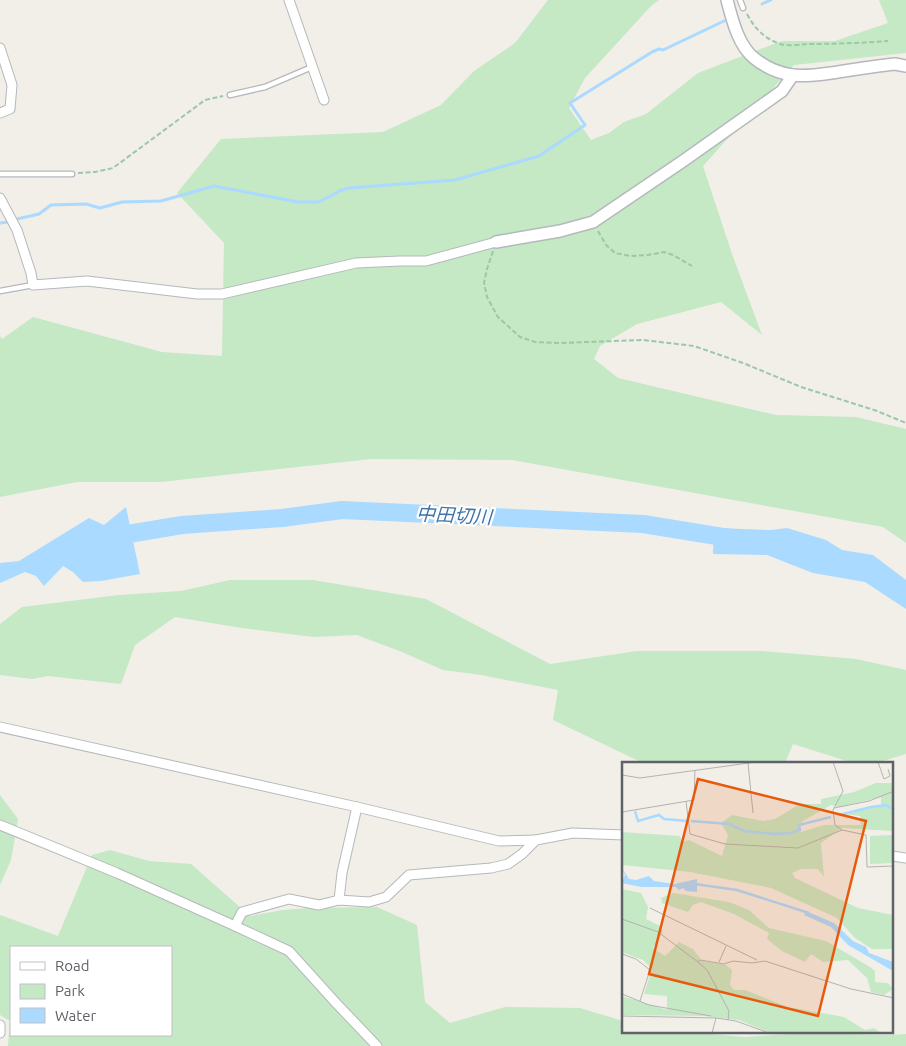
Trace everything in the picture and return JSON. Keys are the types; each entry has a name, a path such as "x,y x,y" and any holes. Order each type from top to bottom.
{"street":[{"path":"289,0 324,100"},
{"path":"727,0 739,36 746,48 754,58 769,68 793,75 818,74 895,64 906,66"},
{"path":"0,48 12,85 10,109 0,113"},
{"path":"0,198 17,230 33,285 87,281 197,294 222,294 356,263 426,261 496,242 560,231 593,222 782,91 793,75"},
{"path":"0,727 499,841 536,840 573,833 622,835"},
{"path":"339,900 342,873 357,808"},
{"path":"0,825 117,873 289,951 377,1046"},
{"path":"235,926 242,912 289,899 319,905 339,900 369,902 386,897 409,875 491,868 508,864 522,854 536,840"},
{"path":"0,1025 0,1033"}],"lane":[{"path":"740,0 743,8"},
{"path":"230,94 265,87 313,67"},
{"path":"0,174 72,174"},
{"path":"0,291 33,285"}],"path":[{"path":"743,8 754,27 768,38 783,45 850,44 888,41"},
{"path":"72,174 113,168 206,100 230,94"},
{"path":"593,222 606,245 615,253 630,256 664,252 673,254 692,266"},
{"path":"496,242 484,282 487,298 498,317 520,337 535,342 644,340 694,346 743,363 801,387 877,411 906,423"}],"green space":[{"path":"548,0 659,0 651,6 585,78 569,108 591,140 609,133 624,122 646,114 698,73 782,41 835,41 888,23 879,0 906,0 906,53 794,65 703,166 732,254 762,335 721,302 637,324 600,346 594,359 618,378 776,415 856,417 906,429 906,543 883,527 512,460 371,459 161,482 77,482 0,497 0,336 2,339 33,317 162,352 222,356 224,243 177,193 221,139 383,132 441,105 474,71 515,43"},
{"path":"230,580 313,580 426,599 550,664 637,651 762,651 856,659 906,670 906,754 879,762 850,762 793,744 785,762 641,762 553,720 558,690 481,675 443,670 357,635 313,637 175,617 135,645 121,684 48,676 32,679 0,675 0,624 22,607 119,595 181,591"},
{"path":"0,795 18,819 11,860 0,885"},
{"path":"110,850 149,861 191,864 250,916 283,910 309,908 377,907 417,925 425,1002 450,1023 505,1007 580,1008 622,1021 622,1034 712,1034 744,1037 790,1034 906,1034 906,1046 8,1046 10,1021 0,1015 0,915 58,936 92,855"}],"water":[{"path":"126,507 140,574 101,581 83,582 73,572 63,566 44,586 36,576 25,572 0,583 0,563 19,561 89,518 104,525"},
{"path":"714,528 771,530 787,528 826,540 842,550 873,555 906,580 906,609 865,582 813,573 767,555 713,554"}],"waterway":[{"path":"762,4 771,0"},
{"path":"17,219 39,214 51,205 86,204 100,208 122,202 161,201 214,186 298,202 318,202 349,188 455,180 539,156 585,125 570,103 652,52 659,49 663,50 724,21"},
{"path":"0,223 8,222"},
{"name":"中田切川","path":"110,537 182,525 282,518 342,510 643,524 735,538"}]}
